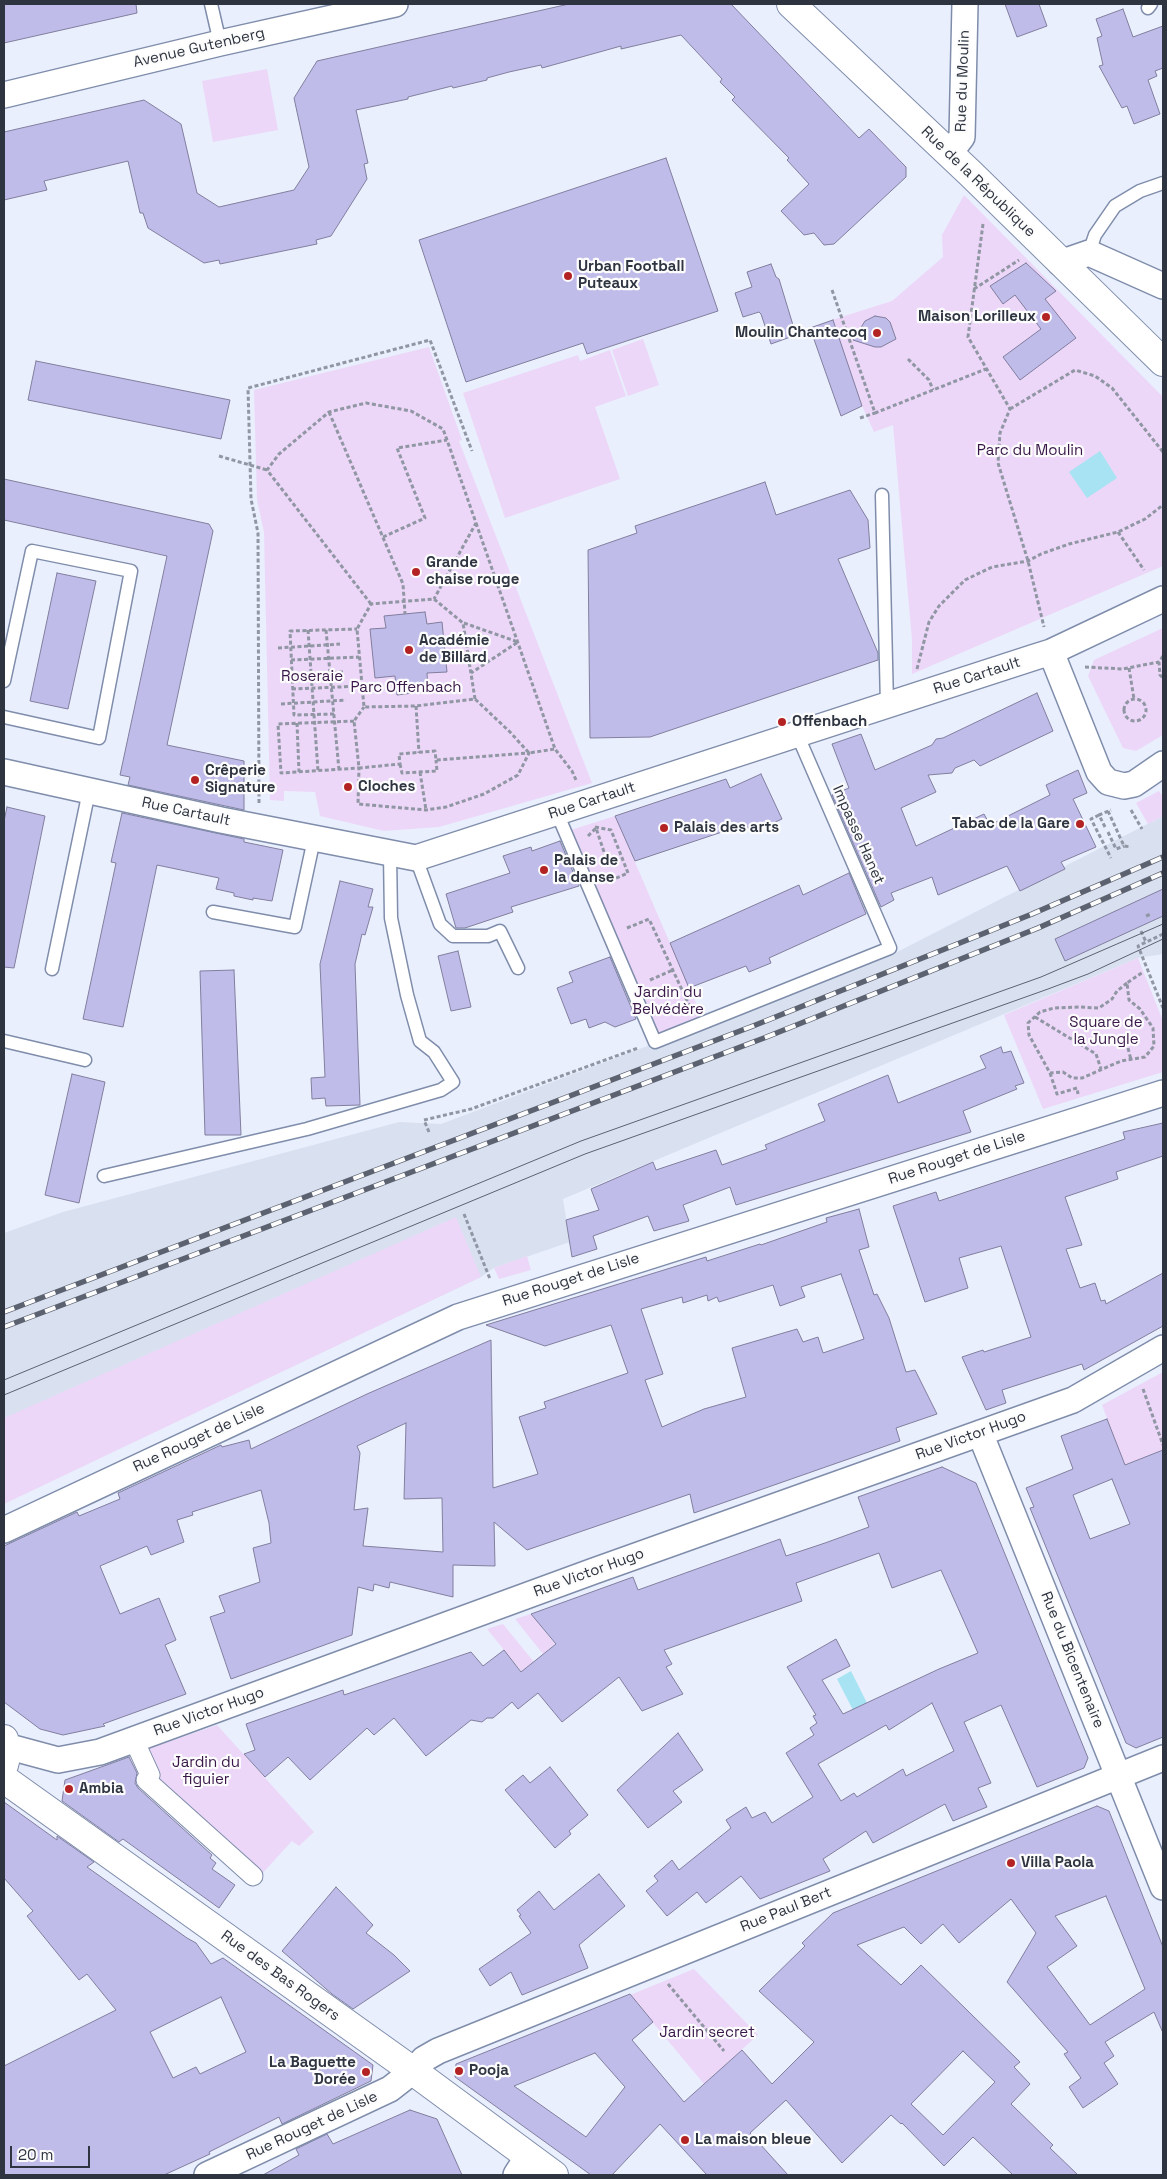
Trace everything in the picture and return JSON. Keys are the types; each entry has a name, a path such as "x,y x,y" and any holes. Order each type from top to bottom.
{"street":[{"name":"Avenue Gutenberg","path":"4,95 220,43 395,4"},
{"name":"Rue de la République","path":"791,4 1163,362"},
{"name":"Rue du Moulin","path":"949,154 962,137 965,4"},
{"path":"1060,263 1089,253 1163,286"},
{"name":"Rue Cartault","path":"4,772 259,828 416,858 1051,652 1163,599"},
{"path":"1051,652 1099,772 1108,782 1124,786 1134,784 1163,764"},
{"name":"Rue Rouget de Lisle","path":"4,1530 458,1316 1163,1093"},
{"name":"Rue Victor Hugo","path":"4,1750 58,1760 100,1752 594,1571 1074,1400 1163,1348"},
{"name":"Rue du Bicentenaire","path":"980,1433 1163,1887"},
{"path":"134,1740 150,1775 146,1780 253,1876"},
{"name":"Rue Paul Bert","path":"413,2071 424,2059 438,2051 1163,1758"},
{"name":"Rue des Bas Rogers","path":"4,1779 413,2071 522,2166 554,2175"},
{"name":"Rue Rouget de Lisle","path":"207,2175 390,2089 413,2071"}],"lane":[{"path":"211,4 220,43"},
{"path":"1089,253 1095,235 1115,206 1140,191 1163,183"},
{"path":"882,495 898,701"},
{"path":"4,681 32,551 131,571 99,738 4,717"},
{"name":"Impasse Hanet","path":"699,1025 890,948 797,734"},
{"path":"52,969 89,791"},
{"path":"557,813 655,1042 699,1025"},
{"path":"213,912 295,926 314,839"},
{"path":"104,1176 307,1129 441,1090 453,1082 434,1052 420,1041 407,995 391,918 390,853"},
{"path":"416,858 440,924 453,936 488,936 500,931 518,968"},
{"path":"4,1041 85,1060"}],"path":[{"path":"984,217 968,337 1010,409"},
{"path":"974,289 1025,256"},
{"path":"832,290 875,412"},
{"path":"259,828 258,533 251,499 248,388 430,340 472,451"},
{"path":"908,359 929,380 933,390"},
{"path":"860,418 986,369"},
{"path":"1051,652 1028,562 998,463 1000,432 1010,409 1075,370 1095,376 1112,388 1163,452"},
{"path":"268,470 279,454 329,412 366,403 411,411 443,429 555,749 572,771 596,828 609,867"},
{"path":"329,412 403,584 405,614"},
{"path":"383,537 425,518 397,448 447,440"},
{"path":"219,456 268,470 371,604"},
{"path":"898,701 929,622 938,606 965,580 978,572 992,567 1028,562 1040,554 1069,544 1118,532 1145,519 1163,505"},
{"path":"434,598 476,523"},
{"path":"1118,532 1144,570"},
{"path":"371,604 434,598 463,623 518,642"},
{"path":"371,604 357,629 364,707 354,721 358,768 358,804 426,810 446,807 484,794 518,775 529,752"},
{"path":"463,623 475,699 529,752"},
{"path":"334,714 294,715 290,631 357,629"},
{"path":"308,630 318,771"},
{"path":"326,630 339,770"},
{"path":"471,673 518,642"},
{"path":"278,648 340,644"},
{"path":"1163,656 1159,662 1160,675 1163,678"},
{"path":"291,660 359,657"},
{"path":"1085,667 1130,668 1159,662"},
{"path":"1130,668 1134,699"},
{"path":"281,677 344,672"},
{"path":"292,689 362,686"},
{"path":"364,707 416,706 475,699"},
{"path":"1134,699 1141,701 1146,710 1144,718 1138,722 1127,719 1124,712 1127,702 1134,699"},
{"path":"281,704 346,700"},
{"path":"416,706 419,752"},
{"path":"354,721 334,720 278,724 281,773 400,764"},
{"path":"297,723 299,772"},
{"path":"436,760 555,749"},
{"path":"435,751 436,760 438,771 402,773 400,754 435,751"},
{"path":"420,772 426,810"},
{"path":"1111,858 1091,818 1108,811 1124,846"},
{"path":"1099,815 1105,827"},
{"path":"585,838 596,828 611,830 628,873 604,883"},
{"path":"1108,832 1116,849 1124,846 1132,847"},
{"path":"1146,916 1151,914"},
{"path":"623,929 649,919 699,1025"},
{"path":"1141,931 1146,942"},
{"path":"1163,934 1138,946 1163,1008"},
{"path":"647,981 673,970"},
{"path":"1079,1098 1077,1088 1057,1094 1050,1073 1029,1035 1028,1023 1040,1012 1054,1008 1099,1008 1127,983 1143,972"},
{"path":"1050,1073 1062,1072 1072,1078 1082,1078 1121,1061 1145,1057 1154,1046 1153,1028 1140,1009 1129,1000 1127,983"},
{"path":"1034,1017 1096,1054 1101,1069"},
{"path":"429,1132 424,1120 471,1109 655,1042"},
{"path":"1128,1048 1131,1060"},
{"path":"464,1214 492,1284"},
{"path":"1141,1384 1163,1445"},
{"path":"652,1964 724,2051"}],"shaded area":[{"path":"1163,816 1163,954 1138,958 563,1199 570,1242 494,1268 481,1277 141,1438 4,1490 4,1233 63,1212 399,1122 441,1124 899,951"}],"green space":[{"path":"267,69 278,130 213,142 202,81"},
{"name":"Parc du Moulin","path":"964,195 1163,397 1163,566 912,674 912,640 893,425 874,432 862,406 832,320 892,301 943,257 942,235"},
{"path":"643,339 659,385 628,396 612,350"},
{"name":"Parc Offenbach","path":"429,347 462,440 459,441 592,783 439,827 384,831 320,816 315,792 284,791 284,801 270,800 264,532 257,500 254,390"},
{"path":"610,350 626,396 595,407 620,479 505,518 463,393 578,355 580,361"},
{"path":"1163,628 1163,735 1136,751 1123,748 1088,676 1094,660"},
{"path":"1159,791 1163,797 1163,816 1148,824 1136,803"},
{"name":"Jardin du Belvédère","path":"615,816 702,1017 655,1034 571,830"},
{"name":"Square de la Jungle","path":"1138,958 1163,1021 1163,1072 1043,1109 1004,1015"},
{"path":"456,1217 481,1277 4,1504 4,1418"},
{"path":"527,1256 531,1270 499,1279 494,1268"},
{"path":"1163,1372 1163,1450 1125,1465 1102,1405"},
{"path":"531,1614 555,1644 543,1654 515,1619"},
{"path":"503,1624 534,1662 522,1672 487,1629"},
{"name":"Jardin du figuier","path":"217,1725 314,1832 299,1846 292,1841 260,1876 158,1782 145,1750"},
{"name":"Jardin secret","path":"694,1969 758,2035 704,2084 630,1995"}],"water":[{"path":"1100,451 1117,478 1087,498 1069,472"},
{"path":"851,1671 867,1703 853,1710 837,1679"}],"building":[{"path":"4,4 136,4 137,13 4,43"},
{"path":"569,4 731,4 859,138 869,129 906,167 906,177 834,244 824,245 814,233 804,235 781,211 809,184 787,160 789,158 732,100 735,97 720,82 722,79 681,35 621,49 621,46 542,68 541,65 509,72 487,78 487,80 453,88 452,86 408,97 408,99 356,110 368,163 364,164 367,179 331,236 316,240 317,244 220,264 219,260 204,263 148,228 143,213 140,213 128,161 44,181 47,190 4,200 4,132 144,100 181,124 197,193 219,207 294,190 309,167 294,98 317,61"},
{"path":"1005,4 1039,4 1047,26 1017,37"},
{"path":"1123,9 1133,37 1163,26 1163,68 1155,71 1157,76 1148,80 1160,114 1134,124 1127,106 1122,108 1099,66 1103,65 1097,38 1102,36 1096,19"},
{"name":"Urban Football Puteaux","path":"666,158 718,311 587,354 583,343 466,382 419,240"},
{"name":"Maison Lorilleux","path":"1026,263 1056,291 1045,299 1076,338 1020,380 1003,357 1041,329 1015,295 1003,304 990,286"},
{"path":"771,264 776,277 779,279 796,335 771,344 761,314 759,312 743,317 735,293 752,287 747,272"},
{"name":"Moulin Chantecoq","path":"875,316 886,318 890,322 896,339 881,347 853,340 865,321"},
{"path":"833,320 862,406 841,416 810,328"},
{"path":"36,361 230,400 221,439 28,400"},
{"path":"4,479 209,524 213,531 167,745 244,761 244,810 128,785 130,777 120,775 167,556 4,520"},
{"path":"765,482 776,515 850,490 868,520 870,548 838,559 878,653 878,660 650,737 590,738 588,550 637,533 635,526"},
{"path":"57,573 96,581 68,709 30,701"},
{"name":"Académie de Billard","path":"425,612 427,624 442,622 447,672 427,673 428,691 397,695 395,676 375,678 370,629 386,628 384,616"},
{"path":"1037,693 1053,731 980,766 974,760 955,768 952,773 928,775 936,792 901,808 916,846 984,814 990,825 1050,795 1046,785 1078,770 1087,793 1073,799 1096,847 1061,862 1065,869 1020,891 1007,866 938,895 932,877 891,893 894,900 881,907 832,795 849,788 832,744 861,734 875,770 932,745 936,739 943,738"},
{"path":"761,774 782,819 751,833 746,824 635,861 615,816 726,779 730,788"},
{"path":"7,807 45,816 14,968 4,967 4,821"},
{"path":"122,813 244,839 244,842 283,850 272,901 234,896 234,893 216,889 219,878 157,865 123,1027 83,1019 116,863 111,862"},
{"path":"560,841 579,886 511,907 513,912 465,928 456,928 446,894 510,873 503,856 531,847 532,851"},
{"path":"849,873 866,914 769,958 771,963 749,972 746,966 689,988 670,943 799,885 803,895"},
{"path":"340,881 373,889 368,907 373,907 365,935 362,934 355,964 360,1105 326,1106 325,1098 312,1099 311,1078 325,1077 320,964"},
{"path":"1163,889 1163,916 1065,961 1055,939"},
{"path":"458,951 471,1007 451,1011 438,956"},
{"path":"610,957 636,1019 615,1027 605,1022 589,1028 586,1019 571,1024 557,988 573,982 569,972"},
{"path":"234,970 241,1135 205,1135 200,971"},
{"path":"1001,1047 1003,1053 1011,1051 1024,1083 1015,1086 1017,1089 963,1111 971,1132 736,1205 730,1187 683,1205 689,1221 654,1231 648,1216 593,1236 597,1249 572,1257 566,1220 599,1210 591,1189 653,1162 656,1170 716,1150 722,1165 767,1149 765,1145 825,1121 818,1104 888,1075 898,1103 986,1068 980,1056"},
{"path":"72,1074 105,1082 79,1203 45,1195"},
{"path":"1163,1123 1163,1156 1116,1172 1118,1179 1065,1197 1082,1245 1066,1249 1080,1288 1095,1283 1101,1301 1105,1300 1106,1304 1163,1273 1163,1326 1084,1370 1082,1364 1002,1390 1006,1403 986,1410 962,1357 1031,1337 1001,1246 959,1258 968,1288 925,1302 893,1206 936,1192 939,1201 1125,1139 1123,1132"},
{"path":"859,1209 869,1247 859,1250 874,1295 877,1294 889,1318 906,1372 915,1370 937,1414 896,1428 900,1441 694,1513 690,1494 527,1550 494,1522 495,1566 453,1565 453,1597 390,1582 389,1588 374,1584 373,1591 358,1587 352,1635 231,1679 210,1617 225,1612 219,1596 260,1582 253,1548 271,1543 269,1523 261,1490 192,1512 193,1515 177,1520 184,1542 151,1555 147,1546 100,1566 120,1614 159,1598 176,1640 165,1645 186,1694 103,1724 105,1726 63,1735 40,1729 4,1702 4,1546 77,1512 79,1516 120,1499 118,1493 221,1445 222,1447 249,1440 251,1449 367,1394 491,1340 493,1488 538,1474 519,1417 546,1408 544,1402 628,1373 611,1325 545,1346 486,1325 706,1257 707,1261 761,1245 827,1222 826,1218","holes":["841,1274 864,1339 823,1353 818,1337 803,1342 797,1329 732,1348 746,1397 704,1409 662,1427 645,1380 663,1374 641,1309 682,1297 683,1303 707,1295 708,1301 717,1297 719,1302 773,1285 780,1306 805,1297 801,1287","406,1423 404,1499 442,1498 443,1552 363,1546 368,1508 354,1510 360,1453 357,1446"]},
{"path":"1107,1419 1125,1465 1163,1450 1163,1737 1136,1748 1126,1743 1030,1508 1034,1507 1026,1488 1073,1469 1061,1436","holes":["1112,1479 1130,1524 1090,1539 1073,1495"]},
{"path":"942,1467 976,1483 1088,1758 1084,1768 1037,1787 1001,1705 964,1722 991,1783 978,1788 987,1807 953,1821 945,1804 873,1843 866,1831 823,1859 830,1871 760,1899 741,1876 706,1903 697,1892 667,1916 646,1891 658,1881 654,1876 672,1860 679,1870 731,1828 726,1820 746,1807 752,1818 765,1812 772,1823 813,1797 786,1753 814,1735 810,1728 817,1723 813,1716 816,1715 787,1667 836,1639 850,1666 822,1680 843,1714 978,1653 941,1570 892,1588 879,1553 796,1583 802,1601 664,1650 672,1664 666,1667 683,1694 642,1711 619,1677 562,1722 538,1693 518,1709 512,1702 493,1718 487,1718 482,1722 471,1720 426,1756 394,1718 374,1735 367,1728 310,1780 288,1757 265,1777 244,1754 255,1750 246,1724 343,1690 344,1695 471,1652 483,1666 504,1650 521,1672 556,1644 531,1614 633,1577 638,1590 780,1539 786,1556 869,1527 858,1497","holes":["932,1703 954,1751 906,1776 903,1769 857,1797 854,1793 841,1801 818,1764 886,1725 889,1730"]},
{"path":"678,1733 703,1770 673,1791 682,1802 648,1828 617,1790"},
{"path":"129,1757 137,1773 135,1783 138,1788 212,1855 210,1858 216,1863 212,1869 235,1885 219,1908 123,1839 119,1842 62,1801 65,1780"},
{"path":"550,1767 588,1815 569,1831 571,1834 555,1848 505,1790 523,1775 530,1783"},
{"path":"4,1802 57,1840 57,1836 94,1862 87,1867 196,1943 211,1964 223,1958 373,2065 371,2081 282,2124 279,2117 209,2152 210,2154 164,2175 4,2175 4,2066 116,2010 87,1974 79,1980 27,1916 33,1911 4,1878","holes":["221,1997 246,2052 200,2074 196,2067 173,2078 150,2032"]},
{"path":"1097,1806 1109,1811 1163,1947 1163,2033 1154,2012 1105,2042 1114,2056 1104,2063 1118,2084 1083,2108 1069,2087 1081,2078 1064,2054 1068,2052 1007,1982 1036,1933 1011,1899 959,1943 943,1924 921,1944 904,1927 857,1945 901,1985 921,1965 1020,2062 1014,2067 1030,2084 1011,2104 1053,2145 1050,2148 1078,2175 1013,2175 973,2137 944,2166 902,2123 891,2115 842,2163 786,2100 750,2133 788,2175 707,2175 660,2124 612,2175 591,2175 455,2077 456,2064 630,1994 653,2022 632,2040 684,2102 742,2050 772,2084 814,2042 759,1991 805,1946 802,1943 833,1913","holes":["1106,1896 1145,1989 1090,2025 1047,1967 1077,1946 1055,1916","963,2051 995,2082 943,2135 911,2104","595,2053 625,2087 586,2137 514,2086"]},
{"path":"599,1874 625,1906 579,1945 588,1968 522,1995 511,1972 490,1986 479,1969 531,1933 517,1910 539,1891 554,1910"},
{"path":"336,1887 373,1925 366,1933 394,1955 410,1971 353,2009 332,1994 282,1951"},
{"path":"410,2110 437,2119 462,2175 263,2175 299,2155 296,2149 327,2134 333,2144"}],"tram line":[{"path":"4,1380 581,1141 1041,977 1163,924"},
{"path":"4,1395 585,1154 1048,989 1088,974 1163,939"}],"railway":[{"path":"4,1312 753,1026 1032,914 1163,857"},
{"path":"4,1327 764,1038 1038,928 1163,873"}],"place":[{"name":"Urban Football Puteaux","path":"568,276"},
{"name":"Maison Lorilleux","path":"1046,317"},
{"name":"Moulin Chantecoq","path":"877,333"},
{"name":"Grande chaise rouge","path":"416,572"},
{"name":"Académie de Billard","path":"409,650"},
{"name":"Offenbach","path":"782,722"},
{"name":"Crêperie Signature","path":"195,780"},
{"name":"Cloches","path":"348,787"},
{"name":"Tabac de la Gare","path":"1080,824"},
{"name":"Palais des arts","path":"664,828"},
{"name":"Palais de la danse","path":"544,870"},
{"name":"Ambia","path":"69,1789"},
{"name":"Villa Paola","path":"1011,1863"},
{"name":"Pooja","path":"459,2071"},
{"name":"La Baguette Dorée","path":"366,2072"},
{"name":"La maison bleue","path":"685,2140"}],"park label":[{"name":"Roseraie","path":"312,677"}]}
